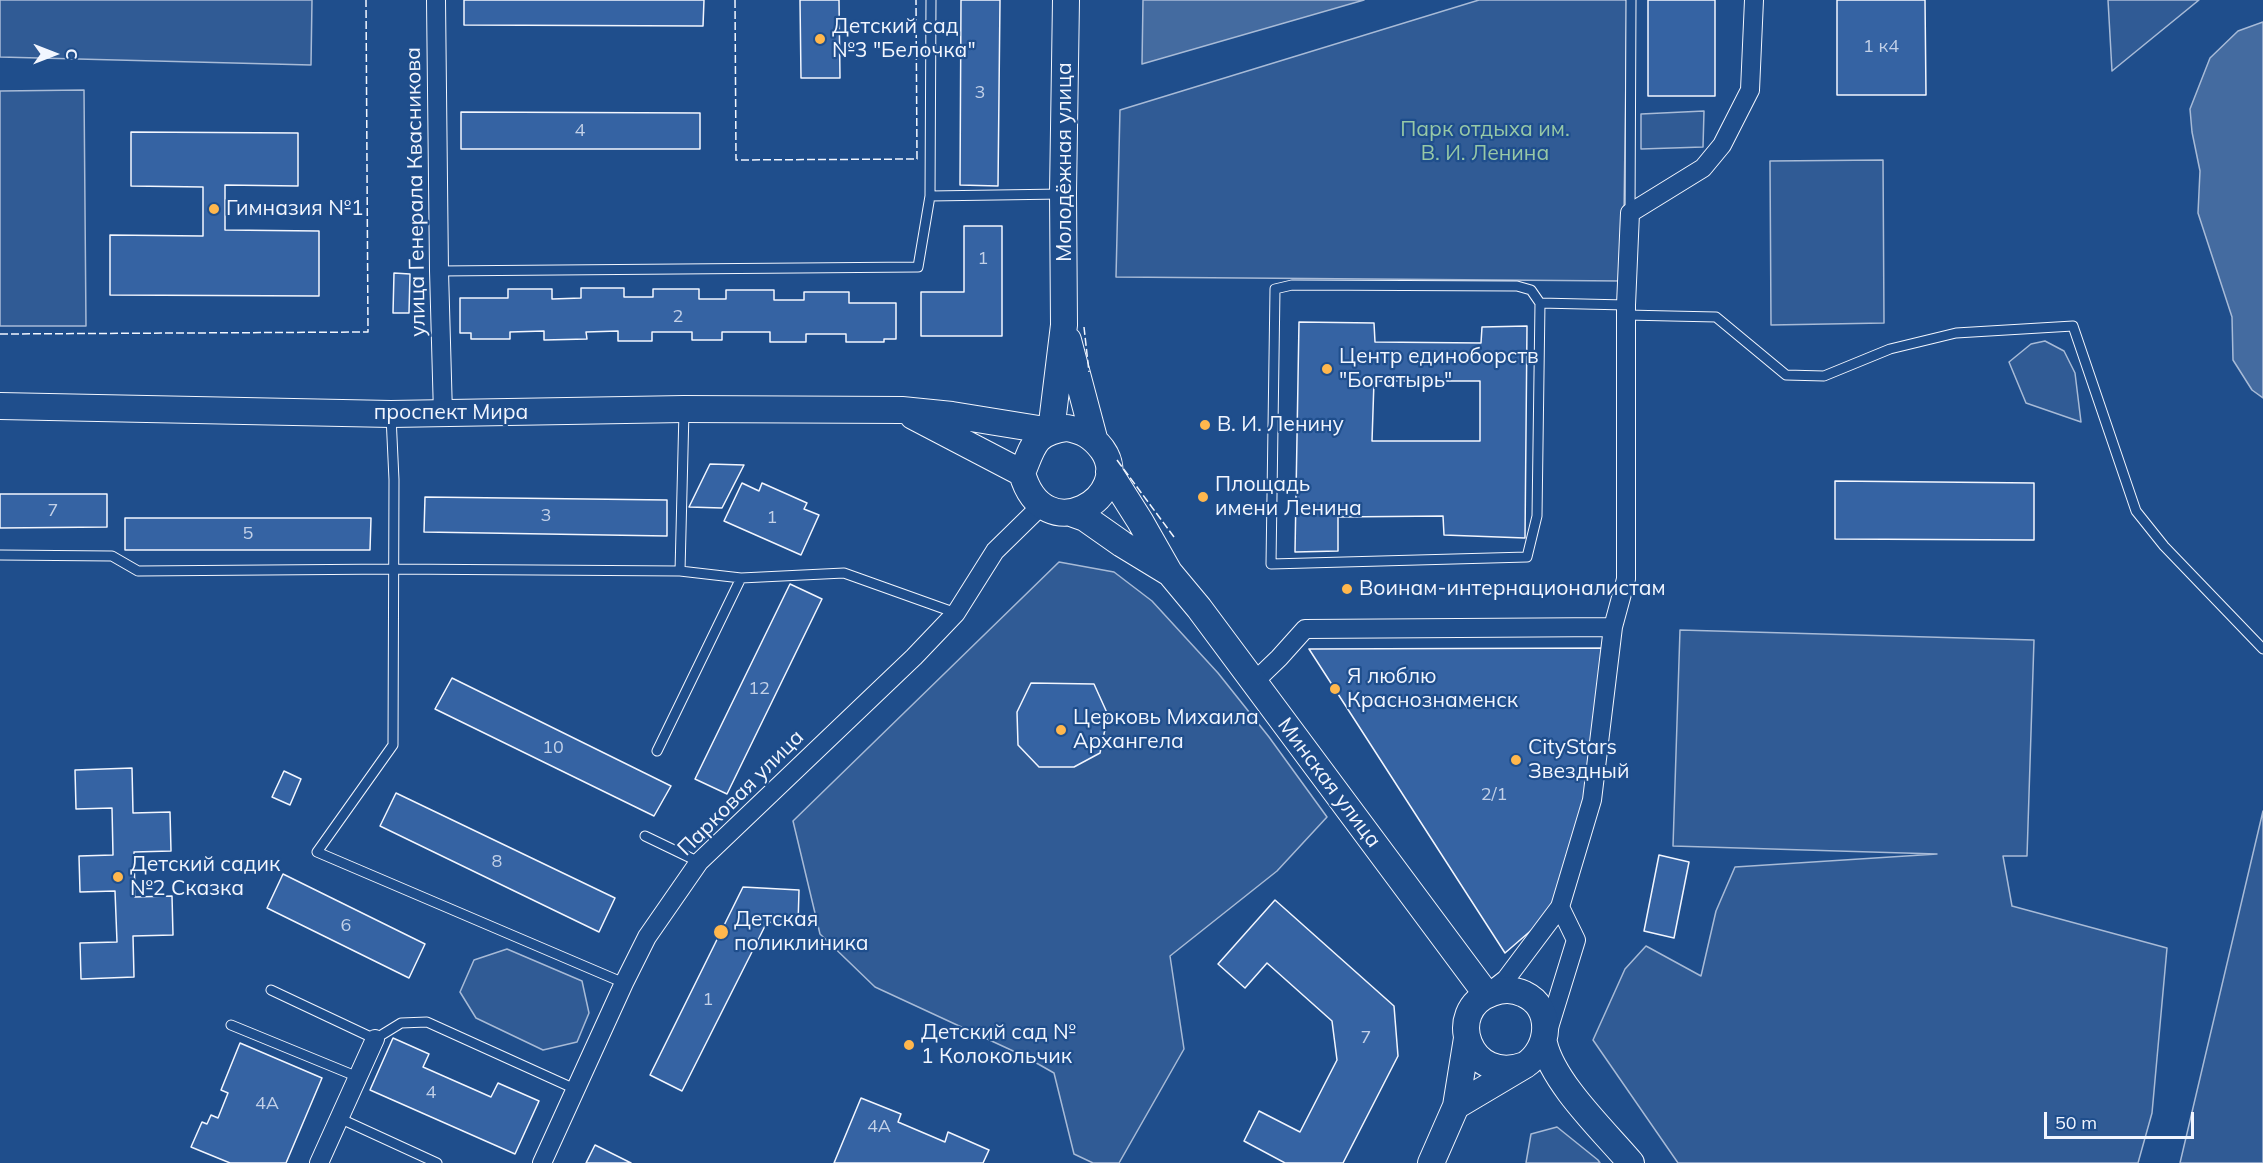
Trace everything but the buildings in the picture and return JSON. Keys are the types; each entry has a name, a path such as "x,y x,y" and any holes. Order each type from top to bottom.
{"street":[{"name":"улица Генерала Квасникова","path":"436,0 443,414"},
{"name":"Молодёжная улица","path":"1051,430 1064,325 1063,194 1066,0"},
{"path":"1431,1163 1456,1106 1467,1038 1466,1026 1470,1013 1477,1003 1506,979 1560,907 1592,800 1613,627 1626,579 1626,310 1630,213 1703,168 1722,145 1750,90 1754,0"},
{"name":"Молодёжная улица","path":"1064,325 1094,438"},
{"name":"проспект Мира","path":"0,406 391,414 684,409 902,410 1051,430"},
{"name":"проспект Мира","path":"902,410 1022,473"},
{"path":"1067,428 1081,430 1094,438 1105,453 1109,472 1101,495 1091,505 1071,513 1050,510 1033,498 1022,473 1035,441 1051,430 1067,428"},
{"name":"Минская улица","path":"1109,472 1169,572 1199,608 1487,995"},
{"name":"Парковая улица","path":"542,1163 624,982 647,937 699,862 914,657 956,613 995,551 1042,505"},
{"name":"Минская улица","path":"1071,513 1085,518 1122,544 1169,572"},
{"path":"1254,682 1280,658 1305,629 1613,627"},
{"path":"1467,1038 1471,1048 1485,1064 1504,1070 1536,1052 1576,940 1560,907"},
{"path":"1456,1106 1536,1052 1546,1025 1542,1013 1530,998 1512,990 1499,990 1487,995"},
{"path":"319,1163 375,1039"},
{"path":"1536,1052 1544,1069 1570,1092 1631,1163"}],"lane":[{"path":"439,271 918,267 930,196 931,0"},
{"path":"1630,213 1632,0"},
{"path":"930,196 1063,194"},
{"path":"1292,285 1517,286 1531,290 1540,303 1537,516 1527,557 1271,564 1275,289 1292,285"},
{"path":"1540,303 1716,318 1785,375 1824,376 1890,349 1956,333 2073,326 2136,511 2164,546 2263,650"},
{"path":"680,571 684,409"},
{"path":"391,414 394,442 393,745 317,852 624,982"},
{"path":"0,555 112,556 138,571 394,569 680,571 741,578 844,573 956,613"},
{"path":"657,751 741,578"},
{"path":"645,836 699,862"},
{"path":"271,990 375,1039 401,1023 427,1022 575,1089"},
{"path":"231,1025 358,1077"},
{"path":"339,1118 437,1163"}],"green space":[{"path":"0,0 312,0 311,65 0,57"},
{"name":"Парк отдыха им. В. И. Ленина","path":"1479,0 1627,0 1623,281 1116,277 1120,110"},
{"path":"2108,0 2199,0 2112,71"},
{"path":"84,90 86,326 0,326 0,91"},
{"path":"1704,111 1703,147 1641,149 1641,114"},
{"path":"1883,160 1884,323 1771,325 1770,161"},
{"path":"2045,341 2064,351 2075,373 2081,422 2026,403 2009,362 2031,344"},
{"path":"1059,562 1114,572 1152,601 1218,673 1269,737 1327,817 1277,871 1170,956 1184,1049 1119,1163 1093,1163 1074,1154 1054,1073 1024,1056 875,987 820,934 793,821"},
{"path":"1680,630 2034,640 2027,856 2003,856 2012,906 2167,948 2152,1113 2138,1163 1678,1163 1593,1040 1625,969 1646,946 1701,976 1716,911 1735,867 1937,854 1673,846"},
{"path":"2263,811 2263,1163 2180,1163"},
{"path":"507,949 582,981 589,1013 577,1042 543,1050 476,1018 460,992 474,960"},
{"path":"1557,1127 1600,1163 1526,1163 1531,1134"}],"shaded area":[{"path":"1143,0 1364,0 1142,64"},
{"path":"2263,22 2263,398 2252,390 2233,360 2232,317 2198,213 2200,171 2190,109 2210,58 2238,31"}],"fence":[{"path":"0,334 368,332 366,0"},
{"path":"735,0 736,160 917,159 916,0"},
{"path":"1084,327 1089,372"},
{"path":"1117,460 1174,537"}],"place":[{"name":"Детский сад №3 \"Белочка\"","path":"820,39"},
{"name":"Гимназия №1","path":"214,209"},
{"name":"Центр единоборств \"Богатырь\"","path":"1327,369"},
{"name":"В. И. Ленину","path":"1205,425"},
{"name":"Площадь имени Ленина","path":"1203,497"},
{"name":"Воинам-интернационалистам","path":"1347,589"},
{"name":"Я люблю Краснознаменск","path":"1335,689"},
{"name":"Церковь Михаила Архангела","path":"1061,730"},
{"name":"CityStars Звездный","path":"1516,760"},
{"name":"Детский садик №2 Сказка","path":"118,877"},
{"name":"Детская поликлиника","path":"721,932"},
{"name":"Детский сад № 1 Колокольчик","path":"909,1045"}]}
